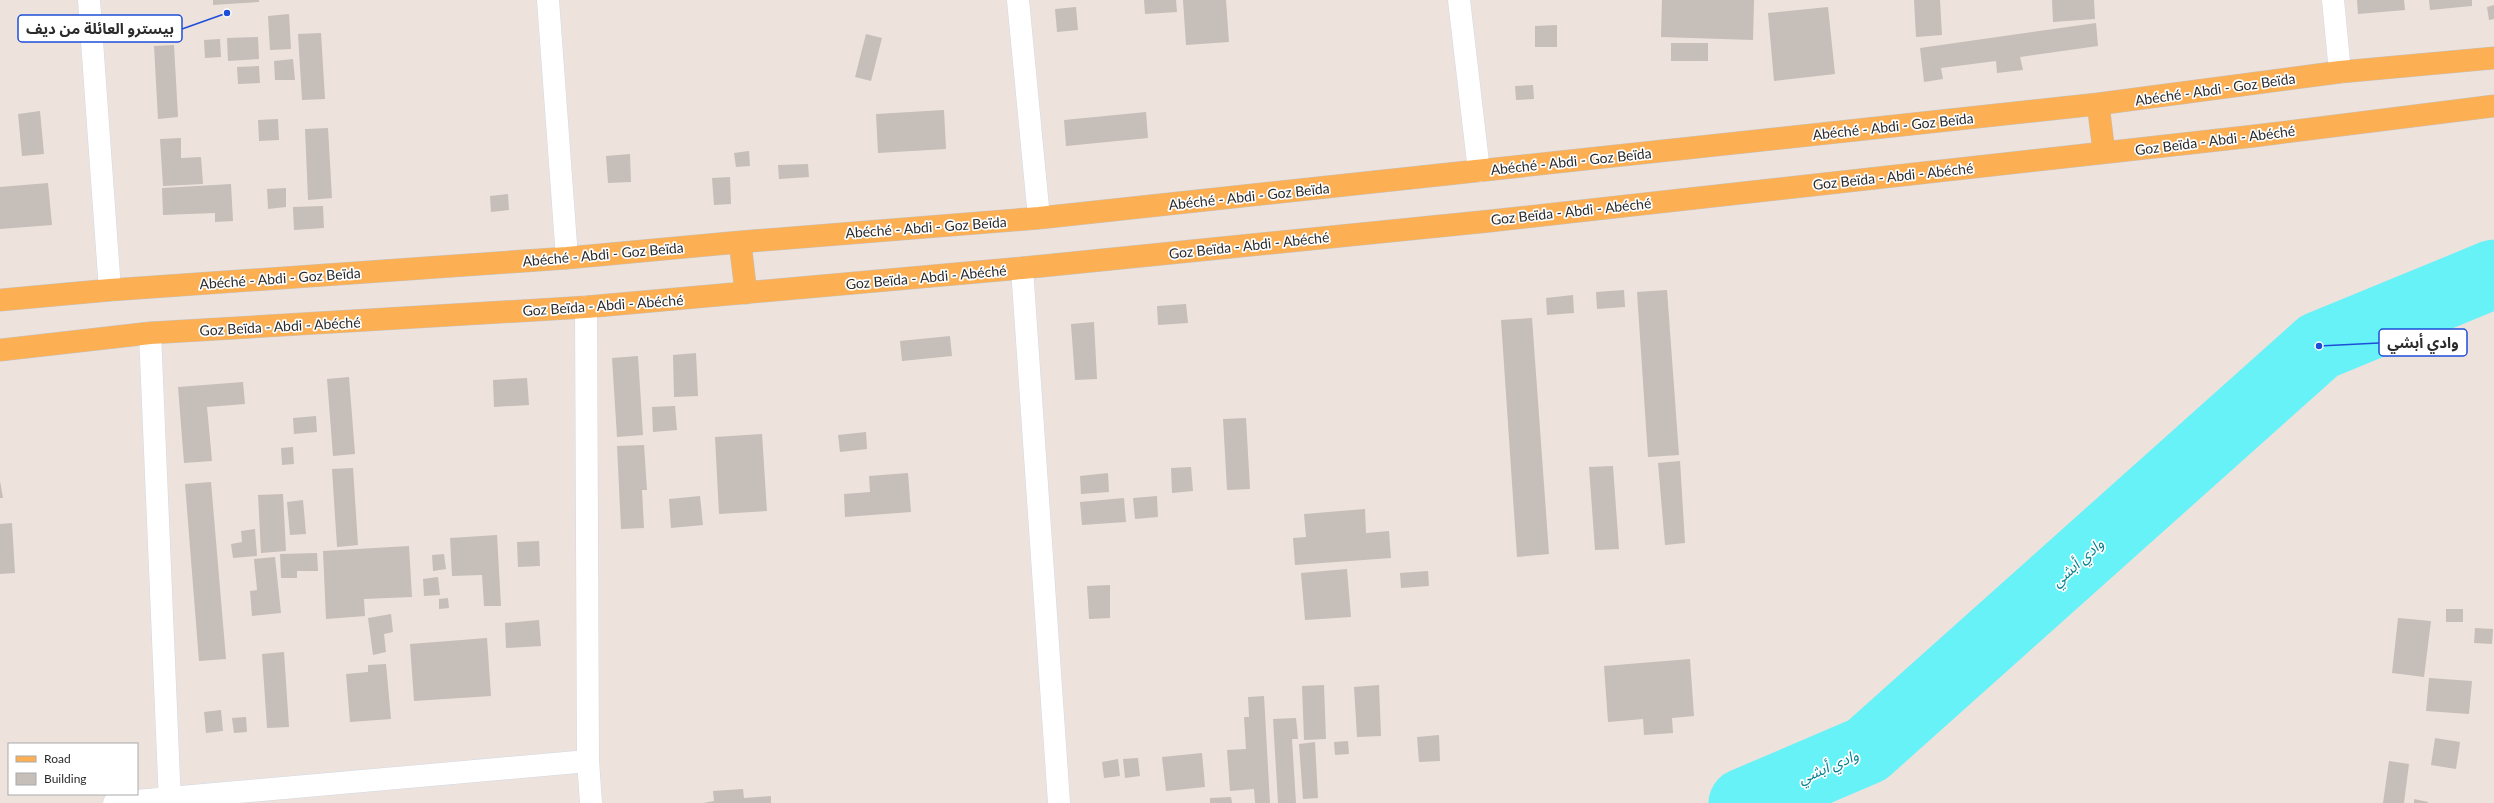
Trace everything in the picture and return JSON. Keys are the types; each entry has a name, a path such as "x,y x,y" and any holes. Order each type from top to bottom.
{"main road":[{"name":"Abéché - Abdi - Goz Beïda","path":"0,300 110,290 567,258 740,242 1039,218 2098,104 2340,72 2494,58"},
{"path":"2098,104 2104,152"},
{"name":"Goz Beïda - Abdi - Abéché","path":"0,350 150,333 586,307 1022,268 1498,220 2104,152 2494,106"},
{"path":"740,242 746,293"}],"street":[{"path":"89,0 110,290"},
{"path":"548,0 567,258"},
{"path":"1018,0 1039,218"},
{"path":"1460,0 1480,171"},
{"path":"2333,0 2340,72"},
{"path":"1022,268 1059,803"},
{"path":"586,307 588,761 591,803"},
{"path":"150,333 170,801"},
{"path":"114,803 170,801 588,761"}],"building":[{"path":"213,0 259,0 259,2 213,5"},
{"path":"1144,0 1176,0 1177,12 1145,14"},
{"path":"1183,0 1226,0 1229,42 1186,45"},
{"path":"1662,0 1754,0 1753,40 1661,37"},
{"path":"1914,0 1940,0 1942,35 1916,37"},
{"path":"2052,0 2094,0 2095,19 2053,22"},
{"path":"2357,0 2404,0 2405,10 2358,14"},
{"path":"2429,0 2472,0 2472,6 2430,10"},
{"path":"2494,5 2494,19 2489,20 2487,7"},
{"path":"1076,7 1078,30 1057,32 1055,9"},
{"path":"1828,7 1835,74 1774,81 1768,13"},
{"path":"289,14 291,49 270,50 268,16"},
{"path":"2096,23 2098,46 2020,57 2023,70 1997,73 1996,61 1941,68 1943,79 1924,82 1920,48"},
{"path":"1557,25 1557,47 1535,47 1535,26"},
{"path":"321,33 325,99 302,100 298,34"},
{"path":"866,34 882,38 871,81 855,77"},
{"path":"258,37 259,59 228,61 227,38"},
{"path":"220,39 221,57 205,58 204,40"},
{"path":"1671,43 1708,43 1708,61 1671,61"},
{"path":"174,45 178,117 158,119 154,46"},
{"path":"293,59 295,80 275,80 274,61"},
{"path":"259,66 260,83 238,84 237,67"},
{"path":"1533,85 1534,99 1516,100 1515,86"},
{"path":"944,110 946,149 878,153 876,114"},
{"path":"40,111 44,154 22,156 18,114"},
{"path":"1146,112 1148,138 1066,146 1064,120"},
{"path":"278,119 279,140 259,141 258,120"},
{"path":"328,128 332,198 308,200 305,129"},
{"path":"181,138 181,158 201,157 203,184 163,186 160,139"},
{"path":"749,151 750,166 736,167 734,153"},
{"path":"630,154 631,182 608,183 606,156"},
{"path":"808,164 809,177 779,179 778,165"},
{"path":"730,177 731,204 714,205 712,178"},
{"path":"48,183 52,225 0,229 0,187"},
{"path":"231,184 233,221 215,222 215,213 163,215 162,188"},
{"path":"286,188 286,207 268,209 267,189"},
{"path":"508,194 509,210 491,212 490,196"},
{"path":"323,206 324,228 294,230 293,207"},
{"path":"1624,290 1625,307 1597,309 1596,292"},
{"path":"1667,290 1679,455 1648,457 1637,292"},
{"path":"1573,295 1574,313 1547,315 1546,298"},
{"path":"1186,304 1188,323 1158,325 1157,306"},
{"path":"1532,318 1549,554 1517,557 1501,320"},
{"path":"1094,322 1097,379 1075,380 1071,324"},
{"path":"950,336 952,356 902,361 900,341"},
{"path":"696,353 698,396 674,397 673,355"},
{"path":"638,356 643,435 617,437 612,358"},
{"path":"349,377 355,454 333,456 327,379"},
{"path":"527,378 529,405 494,407 493,380"},
{"path":"243,382 245,404 207,407 212,461 184,463 178,387"},
{"path":"675,406 677,430 653,432 652,407"},
{"path":"316,416 317,432 294,434 293,418"},
{"path":"1246,418 1250,489 1227,490 1223,419"},
{"path":"866,432 867,449 840,452 838,435"},
{"path":"762,434 767,511 719,514 715,437"},
{"path":"644,445 647,490 642,490 644,528 621,529 617,446"},
{"path":"293,447 294,464 282,465 281,448"},
{"path":"1680,461 1685,543 1665,545 1658,463"},
{"path":"1613,466 1619,549 1595,550 1589,467"},
{"path":"1191,467 1193,491 1172,493 1171,468"},
{"path":"353,468 358,545 337,547 332,469"},
{"path":"908,473 911,512 845,517 844,494 870,492 869,476"},
{"path":"1108,473 1109,492 1081,494 1080,476"},
{"path":"0,481 3,498 0,498"},
{"path":"211,482 226,659 199,661 185,484"},
{"path":"283,494 286,551 261,553 258,495"},
{"path":"700,496 703,525 671,528 669,499"},
{"path":"1157,496 1158,517 1135,519 1133,498"},
{"path":"1124,498 1126,522 1082,525 1080,502"},
{"path":"303,500 306,534 290,535 287,502"},
{"path":"1365,509 1366,533 1389,531 1391,558 1295,565 1293,538 1306,537 1304,514"},
{"path":"12,523 15,573 0,574 0,524"},
{"path":"255,529 257,556 233,558 231,544 242,542 241,531"},
{"path":"497,535 501,606 484,606 482,575 452,576 450,538"},
{"path":"539,541 540,566 518,567 517,542"},
{"path":"409,546 412,597 364,599 365,616 326,619 323,551"},
{"path":"317,553 318,571 297,571 297,578 281,578 280,554"},
{"path":"444,554 446,569 433,571 432,555"},
{"path":"275,557 281,613 252,616 250,591 257,590 254,559"},
{"path":"1347,569 1351,617 1305,620 1301,573"},
{"path":"1428,571 1429,586 1401,588 1400,573"},
{"path":"438,577 440,595 424,596 423,579"},
{"path":"1110,585 1110,618 1089,619 1087,586"},
{"path":"448,598 449,608 439,609 439,599"},
{"path":"2446,609 2463,609 2463,622 2446,622"},
{"path":"391,614 393,632 384,634 386,652 373,655 368,618"},
{"path":"2398,618 2431,621 2424,677 2392,673"},
{"path":"539,620 541,646 506,648 505,623"},
{"path":"2475,628 2493,629 2492,644 2474,643"},
{"path":"487,638 491,696 414,701 410,644"},
{"path":"284,652 289,727 267,728 262,654"},
{"path":"1690,659 1694,716 1672,718 1673,733 1644,735 1643,719 1608,722 1604,666"},
{"path":"386,664 391,719 350,722 346,674 368,672 368,665"},
{"path":"2429,678 2472,681 2469,714 2426,711"},
{"path":"1324,685 1326,739 1304,740 1302,686"},
{"path":"1379,685 1381,736 1357,737 1354,687"},
{"path":"1264,696 1270,803 1255,803 1254,789 1230,791 1227,750 1246,749 1244,717 1249,717 1248,697"},
{"path":"221,710 223,731 206,733 204,712"},
{"path":"246,717 247,732 234,733 232,718"},
{"path":"1296,718 1298,739 1292,739 1296,803 1278,803 1273,719"},
{"path":"1439,735 1440,761 1419,762 1417,737"},
{"path":"2435,738 2460,742 2456,769 2431,765"},
{"path":"1348,741 1349,754 1335,755 1334,742"},
{"path":"1315,742 1318,798 1303,799 1299,744"},
{"path":"1202,753 1205,787 1166,791 1162,757"},
{"path":"1138,758 1140,776 1125,778 1123,759"},
{"path":"1118,759 1120,776 1104,778 1102,762"},
{"path":"2389,761 2409,764 2404,803 2383,803"},
{"path":"743,789 744,798 771,796 771,803 703,803 714,801 713,791"},
{"path":"1231,797 1232,803 1210,803 1210,798"},
{"path":"2414,799 2428,802 2428,803 2414,803"}],"waterway":[{"name":"وادي أبشي","path":"1743,803 1867,750 2319,346 2494,274"}],"place":[{"name":"بيسترو العائلة من ديف","path":"227,13"},
{"name":"وادي أبشي","path":"2319,346"}]}
